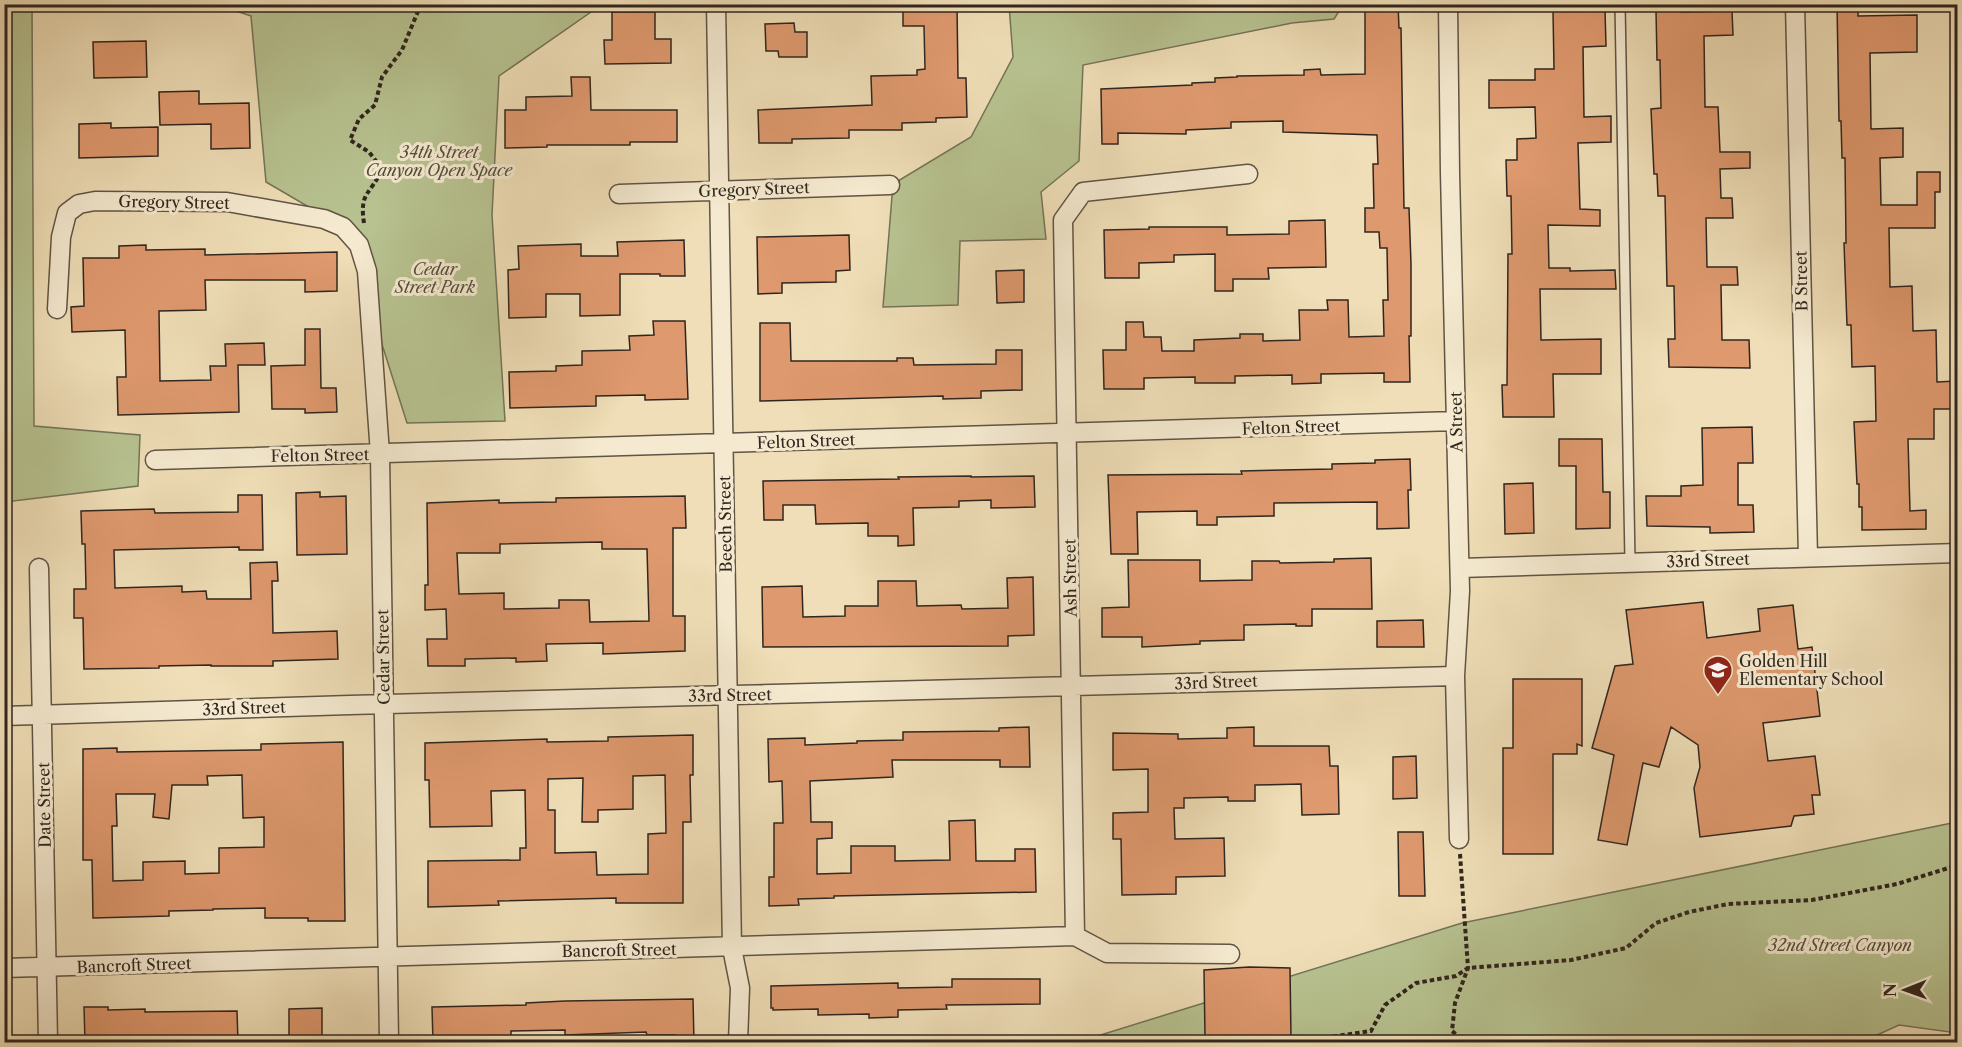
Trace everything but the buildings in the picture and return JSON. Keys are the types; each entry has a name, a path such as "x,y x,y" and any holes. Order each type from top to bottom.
{"street":[{"name":"Beech Street","path":"716,4 732,948 740,988 738,1042"},
{"name":"A Street","path":"1448,4 1460,568 1455,676 1459,839"},
{"name":"B Street","path":"1795,4 1808,558"},
{"name":"Ash Street","path":"1075,936 1063,220 1083,192 1248,174"},
{"name":"Gregory Street","path":"619,194 890,185"},
{"name":"Gregory Street","path":"57,309 61,237 67,213 79,204 95,201 227,202 324,219 343,227 355,240"},
{"name":"Cedar Street","path":"355,240 359,245 367,271 380,454 388,1042"},
{"name":"Felton Street","path":"155,459 1456,421"},
{"name":"33rd Street","path":"1460,568 1958,553"},
{"name":"Date Street","path":"39,568 48,1042"},
{"name":"33rd Street","path":"4,716 1455,676"},
{"name":"Bancroft Street","path":"4,968 1075,936 1107,953 1230,954"}],"lane":[{"path":"1620,4 1630,562"}],"path":[{"path":"355,240 364,223 361,206 365,194 375,184 382,169 369,152 350,140 359,119 375,105 382,77 402,50 421,4"},
{"path":"1459,839 1468,968 1455,1003 1452,1031 1465,1042"},
{"path":"1320,1042 1323,1038 1371,1031 1385,1005 1416,983 1456,976 1468,968 1571,960 1626,948 1656,923 1689,912 1728,904 1823,898 1897,884 1958,865"}],"green space":[{"path":"4,5 32,5 34,426 140,435 138,486 5,502"},
{"path":"218,5 601,5 499,76 492,215 505,421 407,423 380,338 367,241 266,182 251,16"},
{"path":"1009,5 1343,5 1334,19 1292,23 1083,65 1079,161 1041,192 1046,239 960,241 958,305 883,307 893,184 971,137 1013,57"},
{"name":"32nd Street Canyon","path":"1957,822 1957,1033 1899,1025 1862,1042 1078,1042 1462,923"}],"place":[{"name":"Golden Hill Elementary School","path":"1718,696"}],"park label":[{"name":"34th Street Canyon Open Space","path":"439,161"},
{"name":"Cedar Street Park","path":"435,278"}]}
